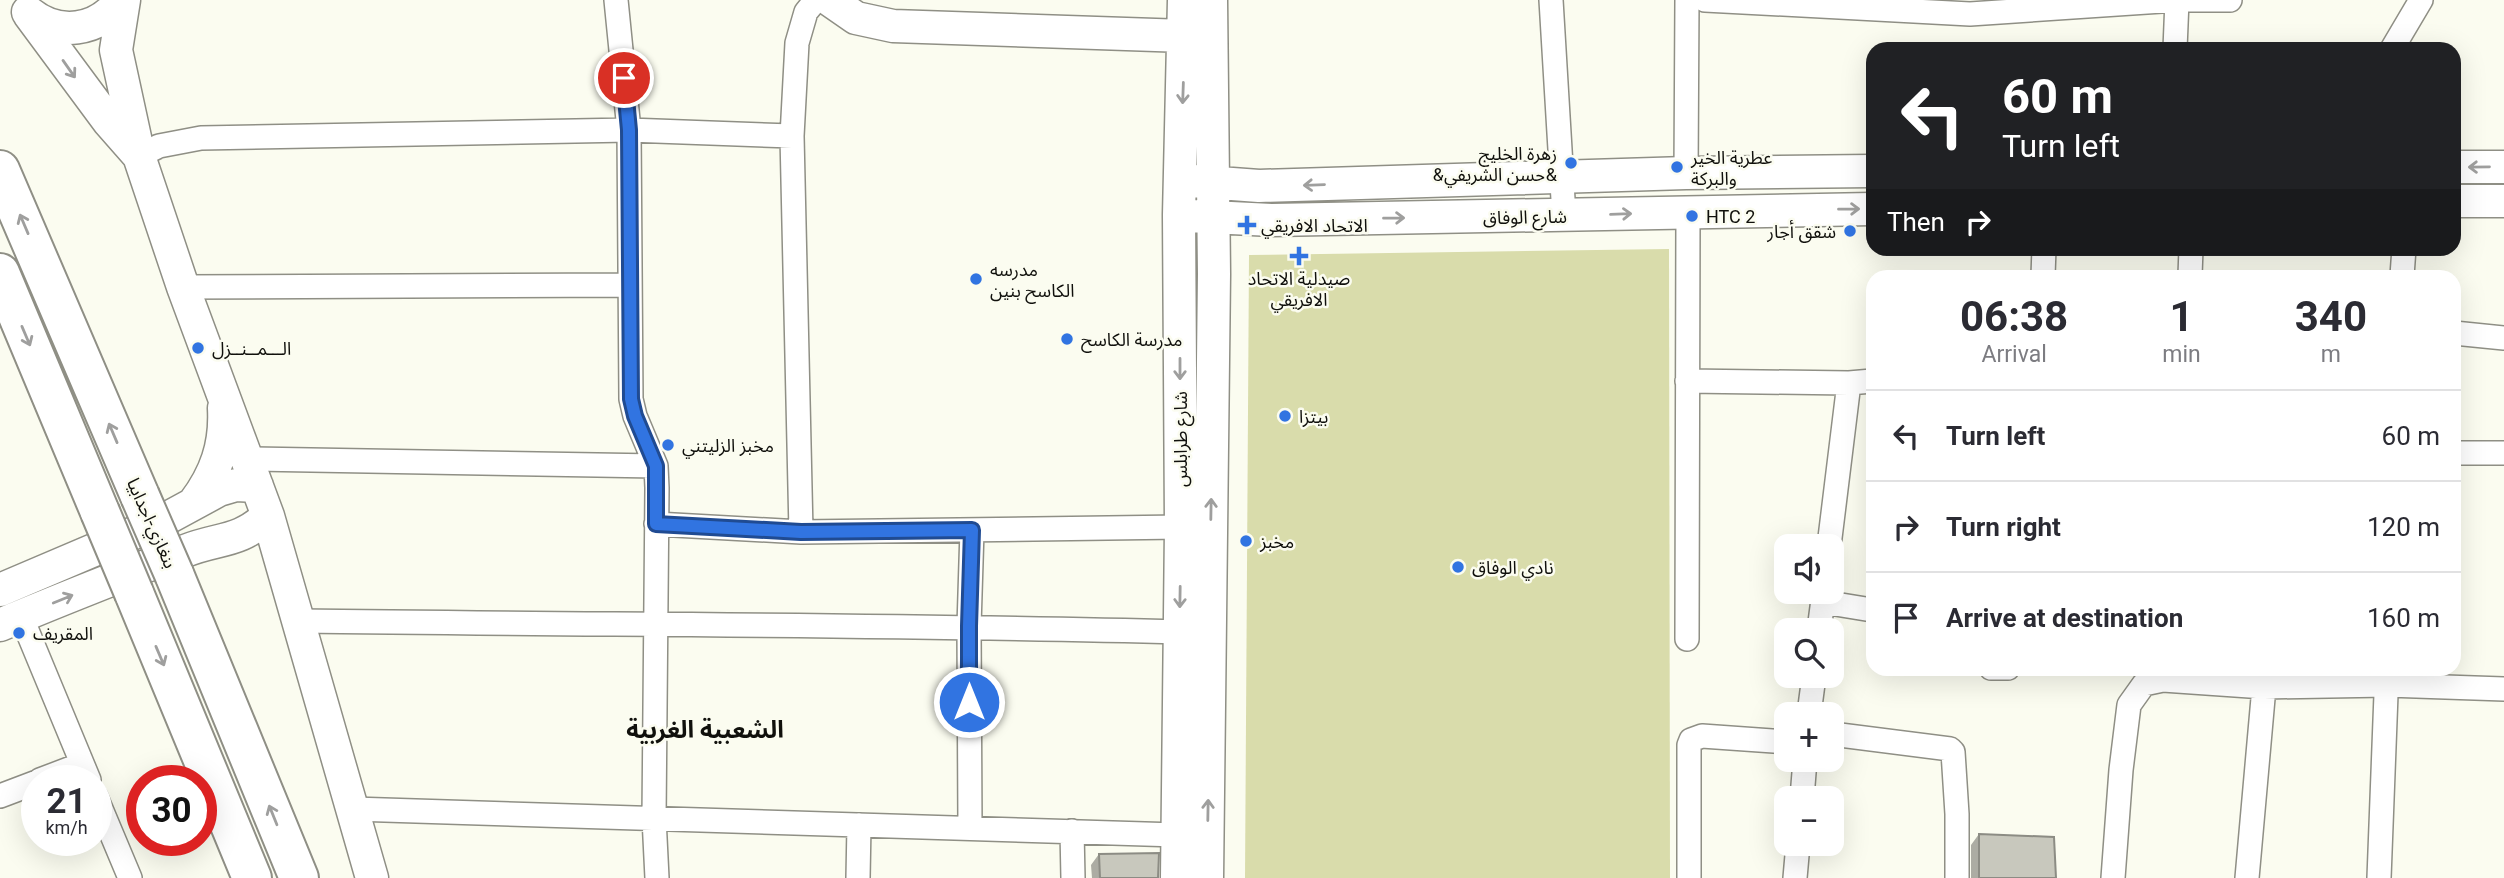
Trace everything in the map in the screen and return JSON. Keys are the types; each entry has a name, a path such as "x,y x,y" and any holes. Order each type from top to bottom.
{"highway":[{"name":"بنغازي-اجدابيا","path":"0,170 174,574 299,878"},
{"path":"0,273 252,878"}],"street":[{"path":"24,7 55,27 85,27 111,13 122,0"},
{"path":"122,0 116,50 139,156 183,287 268,516 372,878"},
{"path":"616,0 629,130 631,399 635,416 656,466 654,818 657,878"},
{"path":"801,532 792,136 797,43 806,12 816,0"},
{"path":"830,0 856,18 893,26 1185,36"},
{"name":"شارع طرابلس","path":"1177,878 1181,527 1178,215 1184,0"},
{"name":"شارع طرابلس","path":"1207,878 1214,274 1211,0"},
{"path":"1551,0 1564,216"},
{"path":"1686,173 1687,0"},
{"path":"1705,0 1970,7 2230,0"},
{"path":"2175,42 2177,0"},
{"path":"2396,42 2421,0"},
{"path":"24,7 109,122 139,156"},
{"path":"1213,127 1223,156 1244,179 1259,186"},
{"path":"139,156 159,146 201,138 629,130 792,136"},
{"path":"2461,167 2504,167"},
{"path":"1180,179 1259,186 1560,176 1866,171"},
{"path":"2461,201 2504,201"},
{"name":"شارع الوفاق","path":"1178,215 1272,220 1866,209"},
{"path":"1687,639 1688,212"},
{"path":"1214,274 1225,248 1234,238 1252,226 1272,220"},
{"path":"183,287 630,285"},
{"path":"2461,334 2504,338"},
{"path":"1687,381 1866,382"},
{"path":"1830,534 1849,383"},
{"path":"193,505 213,474 223,440 224,404 220,386"},
{"path":"2461,453 2504,453"},
{"path":"0,590 162,521 227,488 242,485 252,473 656,466"},
{"path":"83,765 11,620 189,549 223,542 255,527 268,516"},
{"path":"656,524 801,532 1181,527"},
{"path":"971,828 969,626 972,530"},
{"path":"223,542 260,557 288,585"},
{"path":"1844,602 1866,608"},
{"path":"300,621 656,626 969,626 1180,632"},
{"path":"2113,878 2129,705 2144,684 2159,676"},
{"path":"2179,676 2264,687 2387,677 2503,685"},
{"path":"2379,878 2387,677"},
{"path":"2247,878 2264,687"},
{"path":"1689,878 1691,740 1702,736 1774,741"},
{"path":"1844,736 1950,749 1953,752 1957,814 1956,878"},
{"path":"0,796 21,788"},
{"path":"353,809 1177,835"},
{"path":"858,878 859,825"},
{"path":"1072,831 1073,878"},
{"path":"112,835 130,878"},
{"path":"1795,878 1797,856"}],"green space":[{"name":"نادي الوفاق","path":"1669,249 1670,878 1245,878 1249,255"}],"building":[{"path":"1979,834 2054,837 2056,878 1979,878"},
{"path":"1159,853 1158,878 1100,878 1099,854"}],"place":[{"name":"زهرة الخليج &حسن الشريفي&","path":"1571,163"},
{"name":"عطرية الخير والبركة","path":"1677,167"},
{"name":"HTC 2","path":"1692,216"},
{"name":"الاتحاد الافريقي","path":"1247,225"},
{"name":"شقق أجار","path":"1850,231"},
{"name":"صيدلية الاتحاد الافريقي","path":"1299,256"},
{"name":"مدرسه الكاسح بنين","path":"976,279"},
{"name":"مدرسة الكاسح","path":"1067,339"},
{"name":"الـــمــنــزل","path":"198,348"},
{"name":"بيتزا","path":"1285,416"},
{"name":"مخبز الزليتني","path":"668,445"},
{"name":"مخبز","path":"1246,541"},
{"name":"نادي الوفاق","path":"1458,567"},
{"name":"المقريف","path":"19,633"}],"district":[{"name":"الشعبية الغربية","path":"705,730"}],"route":[{"path":"624,78 629,130 631,399 635,416 656,466 656,524 801,532 972,530 969,702"}]}
